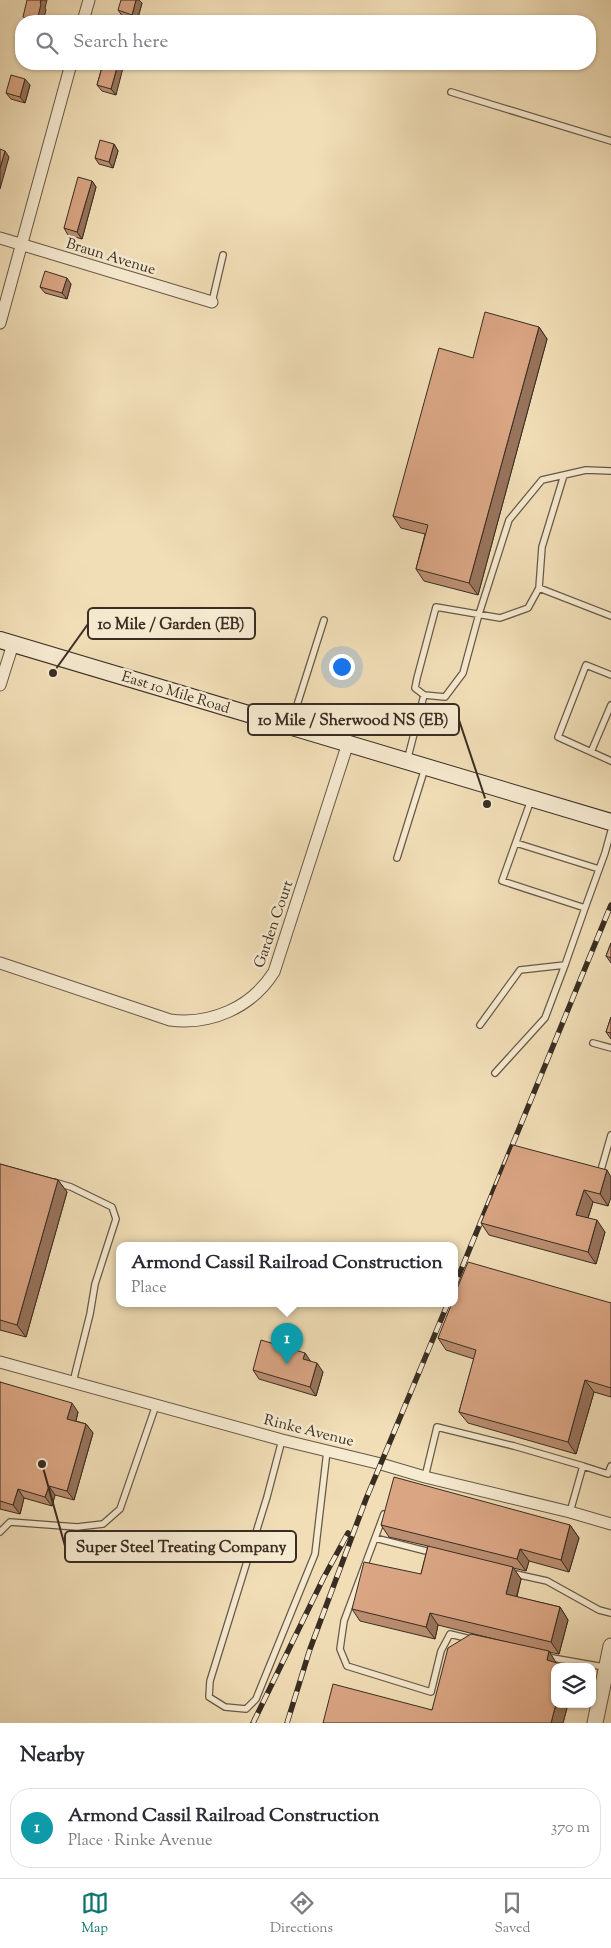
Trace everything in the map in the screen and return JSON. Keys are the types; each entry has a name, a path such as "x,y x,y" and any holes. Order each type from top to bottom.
{"main road":[{"name":"East 10 Mile Road","path":"7,642 611,822"}],"street":[{"path":"84,15 88,0"},
{"path":"0,323 69,70"},
{"name":"Braun Avenue","path":"0,238 212,302"},
{"path":"0,685 7,642"},
{"name":"Garden Court","path":"0,963 170,1020 198,1021 231,1011 254,996 267,983 274,972 348,744"},
{"name":"Rinke Avenue","path":"0,1362 327,1451 400,1473 425,1477 570,1512 611,1524"},
{"path":"595,1723 611,1646"}],"lane":[{"path":"451,92 611,140"},
{"path":"212,302 223,255"},
{"path":"564,475 542,547 539,588 528,608 500,618 479,614 436,606 416,678 416,688 424,695 445,697 463,673 479,614 508,520 542,480 564,475 586,470 611,471"},
{"path":"539,588 611,616"},
{"path":"290,726 324,620"},
{"path":"611,675 586,665 558,737 611,761"},
{"path":"407,761 424,695"},
{"path":"591,752 611,705"},
{"path":"397,858 426,766"},
{"path":"532,798 502,881 585,908"},
{"path":"495,1072 545,1018 611,831"},
{"path":"516,843 599,869"},
{"path":"480,1025 520,970 565,965"},
{"path":"593,1043 611,1048"},
{"path":"601,1170 611,1135"},
{"path":"44,1179 70,1187 98,1199 112,1207 116,1219 95,1284 90,1314 73,1382"},
{"path":"0,1532 10,1522 77,1527 103,1524 120,1509 156,1405"},
{"path":"425,1477 437,1427 514,1446 608,1474 611,1466"},
{"path":"282,1440 267,1497 210,1680 209,1697 225,1707 246,1709 256,1698 316,1554 327,1451"},
{"path":"570,1512 583,1466"},
{"path":"386,1511 344,1620 340,1649 347,1666 431,1692 441,1651 450,1634 479,1641"},
{"path":"375,1538 440,1554"},
{"path":"505,1571 548,1581 599,1610 611,1614"},
{"path":"537,1655 606,1668"}],"building":[{"path":"27,0 41,0 38,15 23,15"},
{"path":"121,0 136,0 132,15 118,10"},
{"path":"101,70 116,70 111,89 97,85"},
{"path":"11,75 25,79 20,97 6,93"},
{"path":"100,140 114,144 109,162 95,158"},
{"path":"0,149 5,151 0,168"},
{"path":"78,177 92,181 77,232 64,228"},
{"path":"45,271 67,278 62,293 40,287"},
{"path":"485,312 539,327 469,583 416,569 428,525 393,516 439,348 473,358"},
{"path":"611,943 611,958 606,956"},
{"path":"611,1017 611,1033 606,1032"},
{"path":"513,1145 607,1170 600,1194 584,1190 576,1215 597,1220 588,1252 481,1223"},
{"path":"0,1164 58,1180 17,1325 0,1320"},
{"path":"468,1262 611,1303 611,1388 585,1380 568,1442 459,1412 476,1350 438,1338 450,1307 458,1307 458,1286"},
{"path":"261,1340 305,1353 303,1359 317,1363 310,1387 253,1370"},
{"path":"0,1382 72,1403 67,1419 86,1424 67,1491 49,1486 45,1497 18,1489 13,1505 0,1501"},
{"path":"394,1477 570,1525 561,1560 520,1549 517,1559 381,1525"},
{"path":"428,1546 513,1567 506,1594 560,1607 551,1642 430,1613 426,1627 352,1609 364,1562 421,1574"},
{"path":"471,1634 549,1651 547,1660 557,1663 551,1663 551,1708 555,1708 551,1723 323,1723 333,1684 432,1710 448,1648"}],"railway":[{"path":"458,1277 611,905"},
{"path":"287,1723 310,1649 366,1499 446,1307"},
{"path":"253,1723 324,1577 348,1533"}],"place":[{"name":"10 Mile / Garden (EB)","path":"53,673"},
{"name":"10 Mile / Sherwood NS (EB)","path":"487,804"},
{"name":"Armond Cassil Railroad Construction","path":"287,1364"},
{"name":"Super Steel Treating Company","path":"42,1464"}]}
